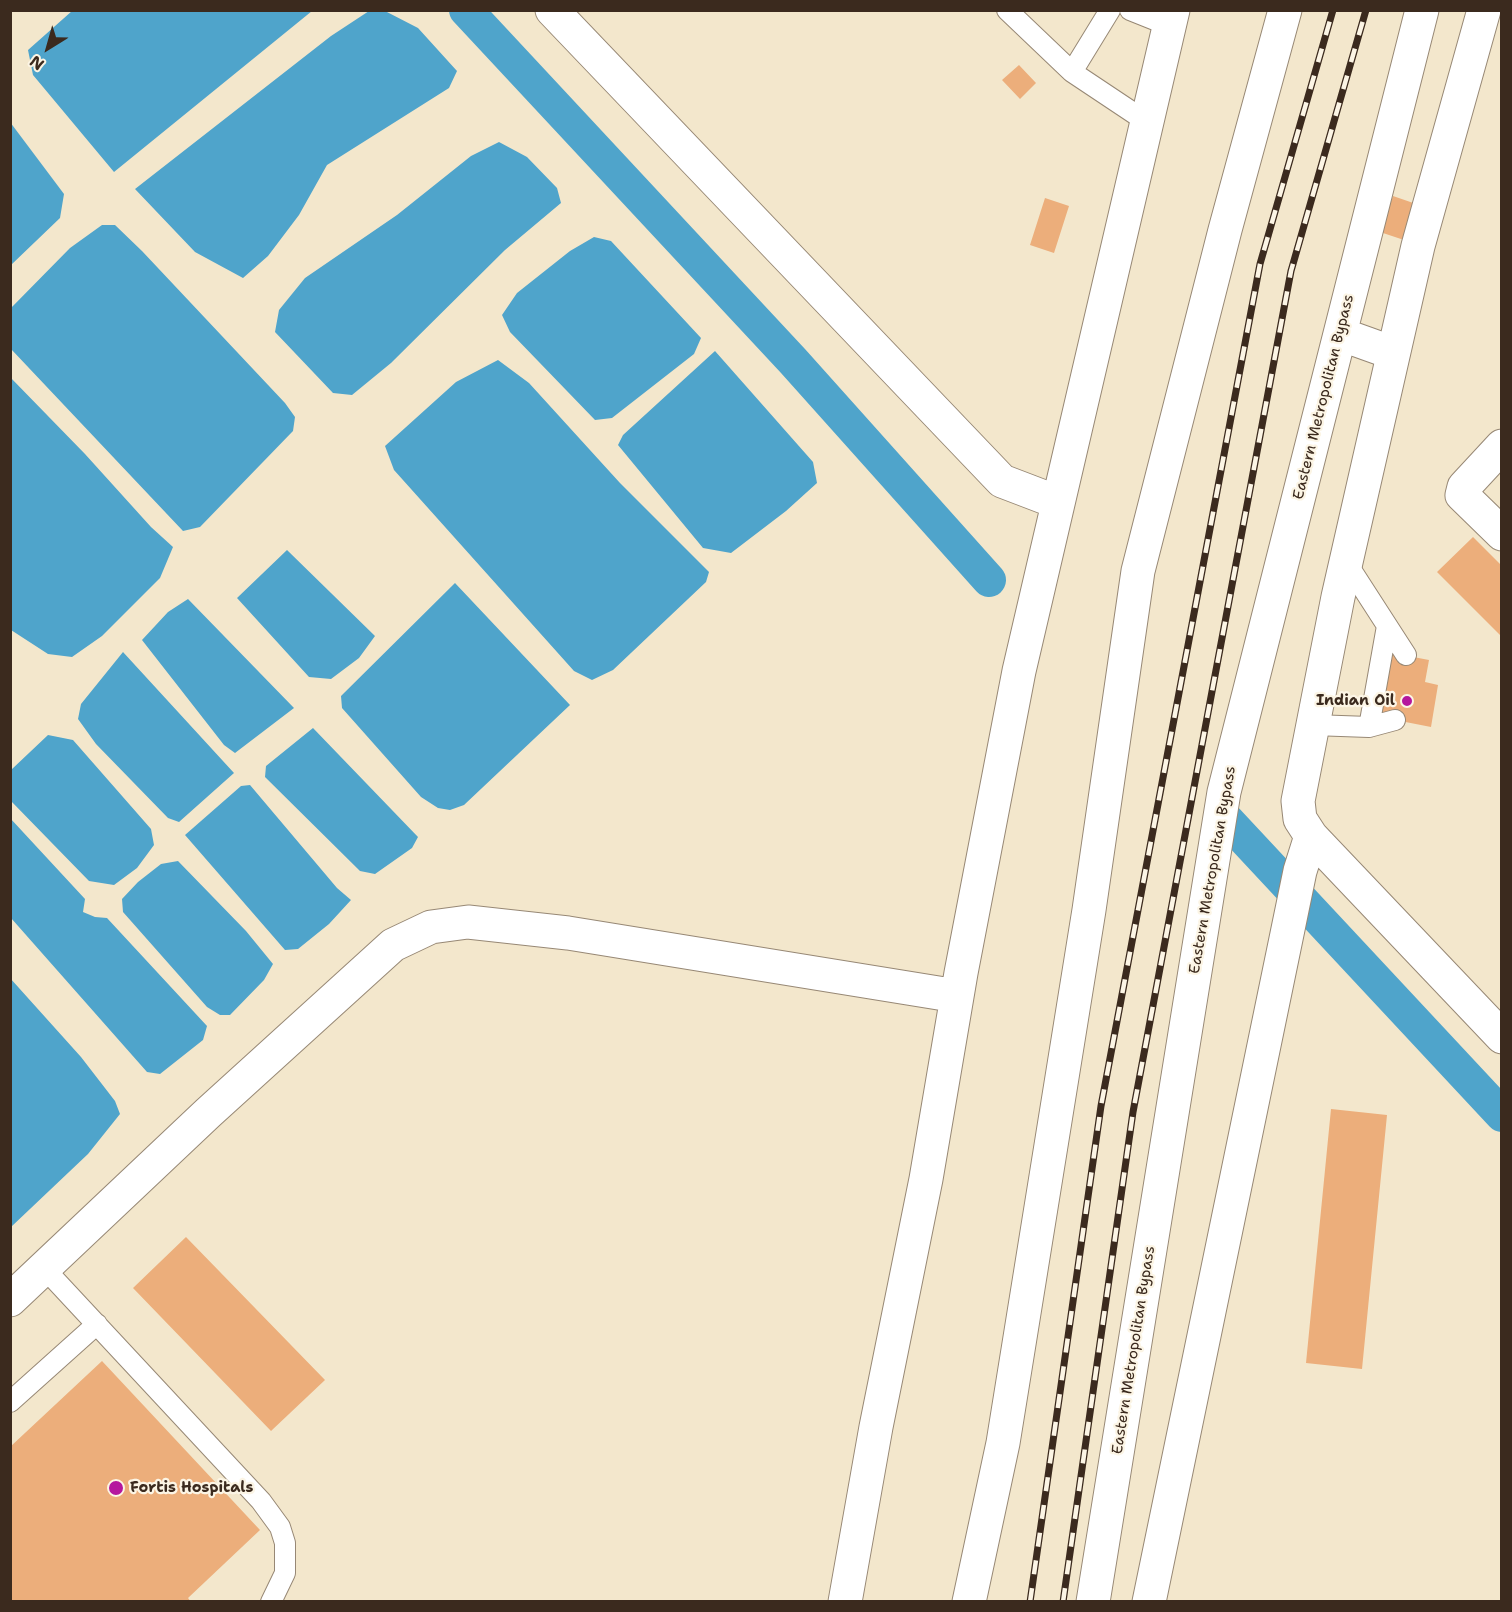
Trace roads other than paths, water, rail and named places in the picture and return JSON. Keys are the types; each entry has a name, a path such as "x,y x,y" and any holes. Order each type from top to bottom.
{"street":[{"path":"552,10 1002,481 1057,502"},
{"path":"969,1602 1003,1443 1089,910 1138,571 1225,230 1285,10"},
{"name":"Eastern Metropolitan Bypass","path":"1093,1602 1224,792 1422,10"},
{"path":"1484,10 1418,246 1346,562 1298,801 1299,819 1311,836 1502,1037"},
{"path":"845,1602 876,1427 926,1179 957,996 1019,671 1172,18"},
{"path":"1340,334 1394,352"},
{"path":"1502,446 1464,487 1462,495 1502,534"},
{"path":"1149,1602 1300,871 1311,836"},
{"path":"10,1300 207,1113 393,945 431,927 468,922 568,933 957,996"}],"lane":[{"path":"1007,10 1072,72 1147,122"},
{"path":"1072,72 1110,10"},
{"path":"1130,10 1172,18"},
{"path":"1346,562 1406,656"},
{"path":"1369,727 1387,626"},
{"path":"1313,725 1369,727 1395,720"},
{"path":"44,1268 261,1501 280,1527 285,1543 285,1573 271,1602"},
{"path":"10,1402 97,1324"}],"water":[{"path":"72,11 312,11 114,172 33,75 28,50"},
{"path":"369,11 385,11 418,28 457,71 449,88 327,165 299,215 268,256 243,278 195,252 135,189 331,36"},
{"path":"10,122 64,194 60,218 11,265"},
{"path":"499,142 527,157 557,188 561,203 505,250 391,363 352,395 333,393 275,332 279,310 305,278 397,215 471,156"},
{"path":"102,225 115,225 142,251 285,403 295,417 293,431 200,527 183,531 11,349 11,308 70,248"},
{"path":"594,237 611,241 701,338 694,354 612,418 595,420 510,332 502,315 517,293 570,251"},
{"path":"715,351 813,462 817,483 786,511 731,553 703,548 618,445 623,435"},
{"path":"498,360 529,383 620,483 709,572 706,582 613,670 592,680 574,671 394,470 385,446 456,382"},
{"path":"10,377 85,454 151,527 173,547 160,578 102,636 72,657 48,654 11,630"},
{"path":"287,550 375,636 359,658 331,679 309,677 237,598"},
{"path":"455,583 570,705 464,805 450,810 438,808 421,797 342,708 341,696"},
{"path":"188,599 294,708 235,753 224,745 142,640 168,612"},
{"path":"123,652 234,773 179,822 168,818 96,744 78,719 81,704"},
{"path":"313,728 418,837 412,848 375,874 360,871 265,777 266,766"},
{"path":"48,735 73,740 151,829 154,845 137,868 114,885 89,881 11,801 11,770"},
{"path":"250,785 337,888 351,900 329,924 298,949 285,950 185,835 241,786"},
{"path":"10,818 85,899 83,912 95,917 107,918 207,1026 203,1040 160,1074 147,1072 11,918"},
{"path":"178,861 246,931 273,964 264,980 230,1015 220,1015 207,1007 123,912 122,899 138,882 161,864"},
{"path":"10,978 81,1057 115,1101 120,1114 88,1154 11,1227"}],"waterway":[{"path":"466,10 793,361 989,580"},
{"path":"1225,818 1502,1115"}],"railway":[{"path":"1030,1602 1101,1106 1260,264 1333,10"},
{"path":"1063,1602 1133,1112 1291,271 1366,10"}],"place":[{"name":"Indian Oil","path":"1407,701"},
{"name":"Fortis Hospitals","path":"116,1488"}]}
